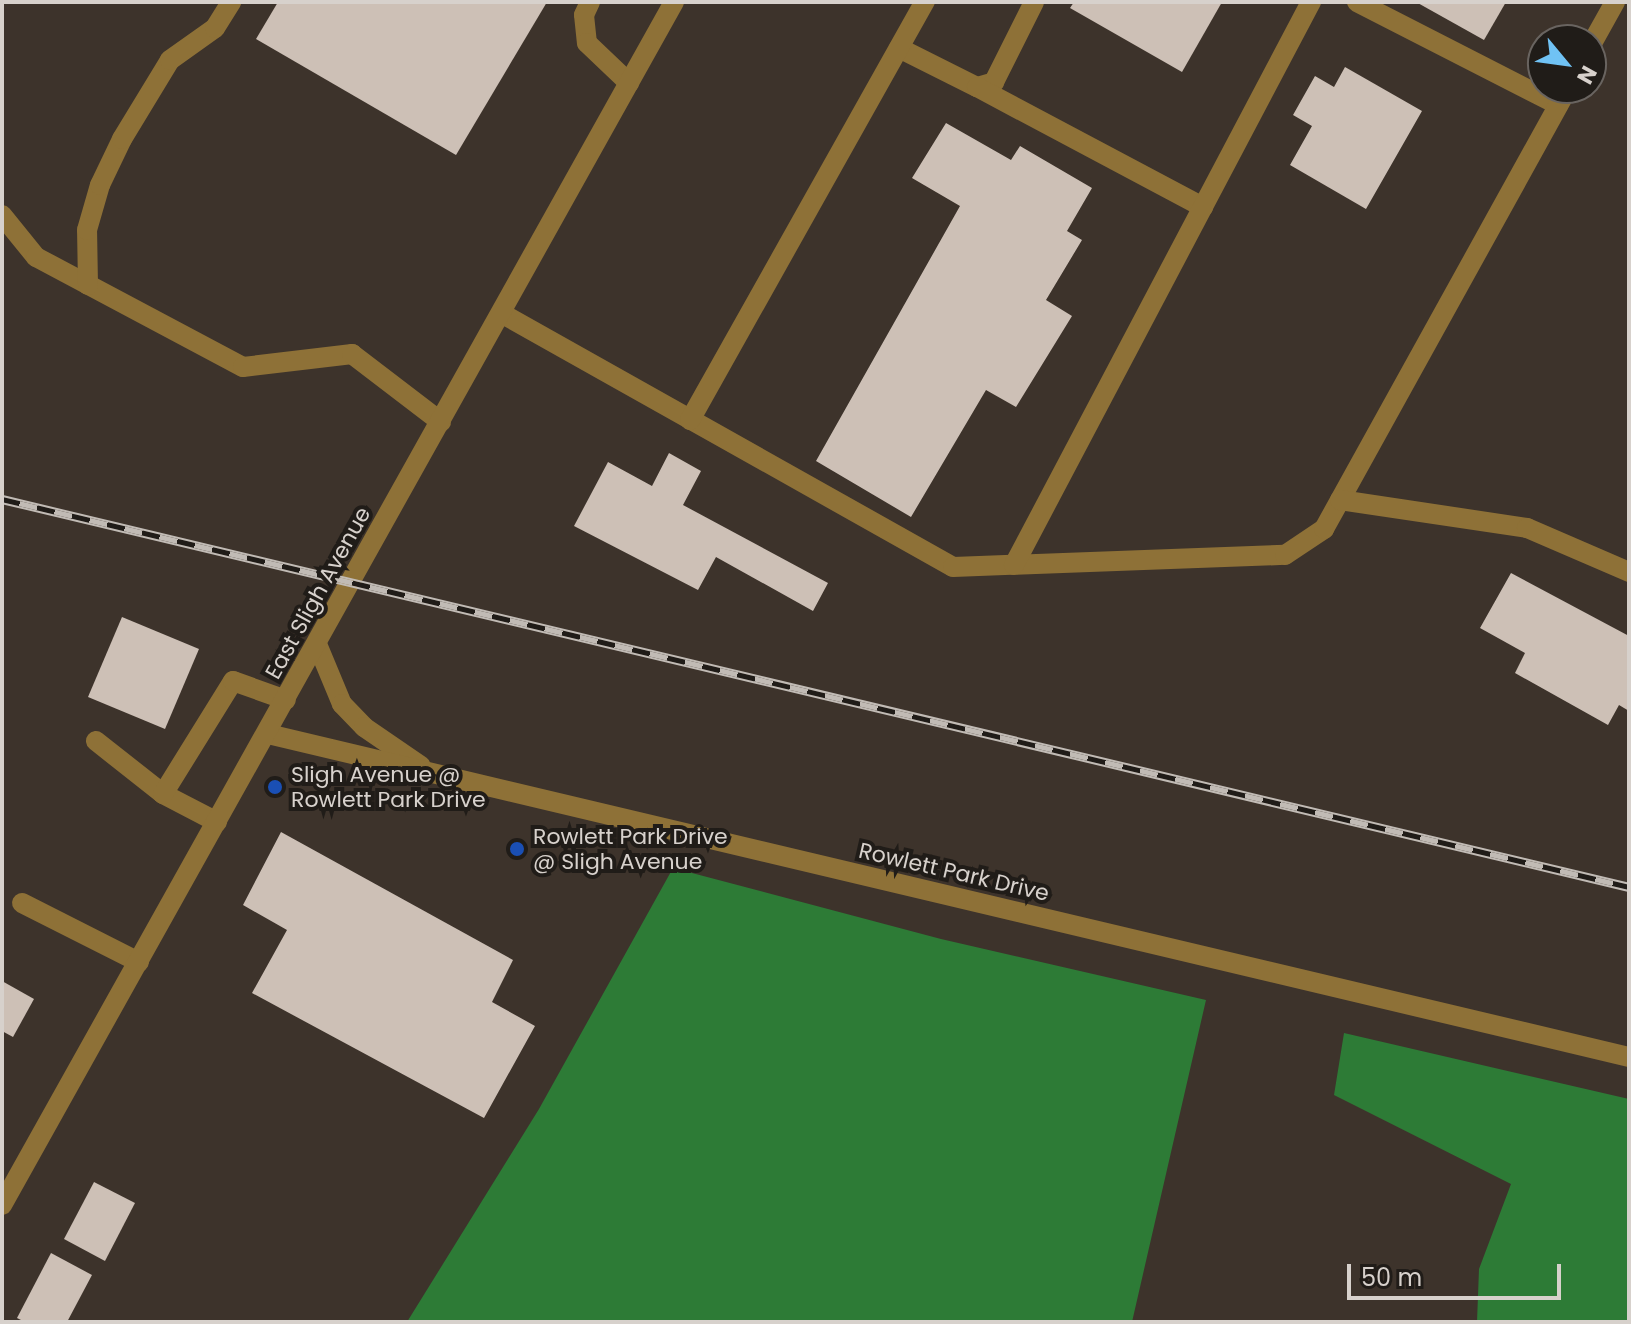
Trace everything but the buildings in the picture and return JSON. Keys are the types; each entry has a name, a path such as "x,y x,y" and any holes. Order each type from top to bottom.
{"street":[{"path":"88,285 87,230 100,185 122,139 170,60 215,28 231,2"},
{"path":"590,2 584,15 587,43 629,83"},
{"name":"East Sligh Avenue","path":"2,1205 8,1180 139,962 268,734 674,2"},
{"path":"690,420 925,2"},
{"path":"977,87 994,82 1034,2"},
{"path":"1014,565 1311,2"},
{"path":"1357,2 1527,80"},
{"path":"1603,24 1615,2"},
{"path":"899,48 1203,207"},
{"path":"501,313 953,567 1285,555 1315,539 1340,500 1559,104"},
{"path":"2,215 36,257 243,367 352,354 441,422"},
{"path":"1340,500 1527,528 1629,572"},
{"path":"317,644 342,704 364,727 430,772"},
{"path":"163,794 233,681 286,700"},
{"name":"Rowlett Park Drive","path":"268,734 1629,1057"},
{"path":"96,741 163,794 217,822"},
{"path":"22,903 139,962"}],"green space":[{"path":"673,868 941,939 1206,1000 1132,1322 407,1322 539,1109"},
{"path":"1344,1033 1629,1099 1629,1322 1477,1322 1479,1269 1511,1184 1334,1095"}],"railway":[{"path":"2,499 1629,887"}],"place":[{"name":"Sligh Avenue @ Rowlett Park Drive","path":"275,787"},
{"name":"Rowlett Park Drive @ Sligh Avenue","path":"517,849"}]}
